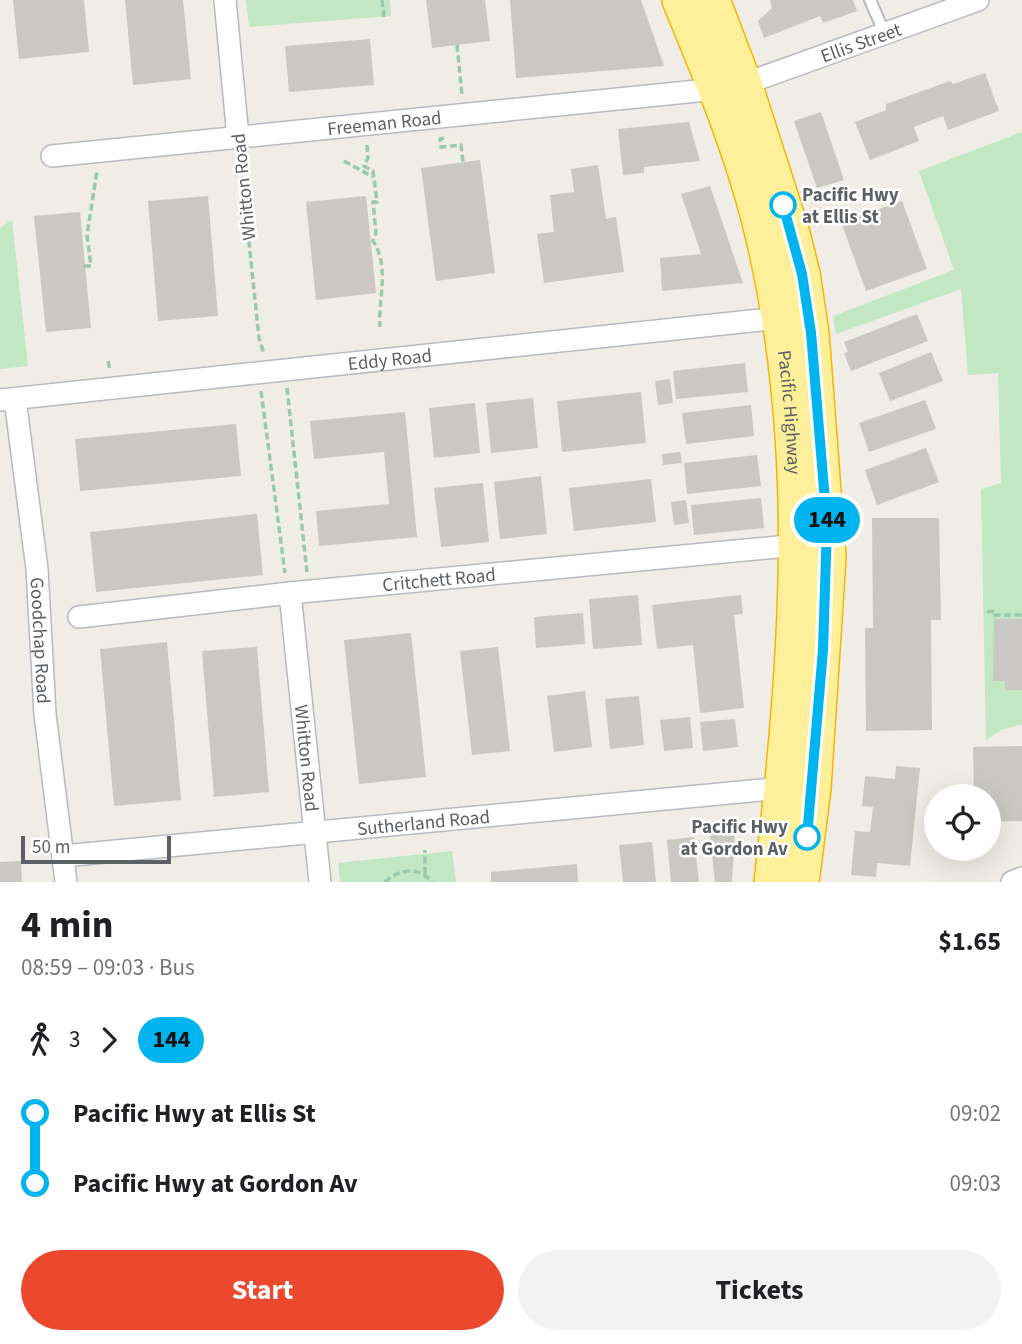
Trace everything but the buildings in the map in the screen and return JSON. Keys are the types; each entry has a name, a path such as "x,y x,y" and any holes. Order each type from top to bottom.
{"highway":[{"name":"Pacific Highway","path":"680,0 772,167 802,274 811,333 827,525 823,650 801,882"},
{"name":"Pacific Highway","path":"712,0 779,318 793,436 799,545 783,788 772,882"}],"street":[{"name":"Whitton Road","path":"225,0 238,137"},
{"name":"Ellis Street","path":"730,87 978,0"},
{"name":"Freeman Road","path":"52,156 730,87"},
{"name":"Eddy Road","path":"7,400 779,318"},
{"name":"Goodchap Road","path":"7,400 37,569 45,714 66,882"},
{"name":"Critchett Road","path":"79,617 302,586 799,545"},
{"name":"Whitton Road","path":"302,586 314,831 320,882"},
{"name":"Sutherland Road","path":"63,856 783,788"},
{"path":"1012,882 1022,878"}],"lane":[{"path":"870,0 885,34"}],"path":[{"path":"382,0 384,18"},
{"path":"457,45 462,97"},
{"name":"Whitton Road","path":"238,137 259,338 272,372 302,586"},
{"path":"455,137 461,145 463,162"},
{"path":"447,138 440,139 440,147 461,145"},
{"path":"366,143 368,158 365,166 373,171 377,202 373,202 376,233 372,240 379,249 383,298 379,307 380,327"},
{"path":"344,161 374,178"},
{"path":"84,266 91,266 87,235 96,191 97,166"},
{"path":"272,372 283,573 302,586"},
{"path":"987,612 995,611 995,615 1022,615"},
{"path":"425,850 425,874"},
{"path":"385,882 393,875 412,870 425,874 432,882"}],"green space":[{"path":"246,0 390,0 391,16 249,27"},
{"path":"1022,132 1022,724 1001,730 986,740 981,489 1001,483 998,373 968,375 961,289 836,334 833,316 954,270 919,171"},
{"path":"12,220 28,366 0,369 0,228"},
{"path":"452,851 456,882 340,882 338,863"}],"bus line":[{"name":"144","path":"783,205 802,274 811,333 827,525 823,650 807,837"}],"place":[{"name":"Pacific Hwy at Ellis St","path":"783,205"},
{"name":"Pacific Hwy at Gordon Av","path":"807,837"}]}
